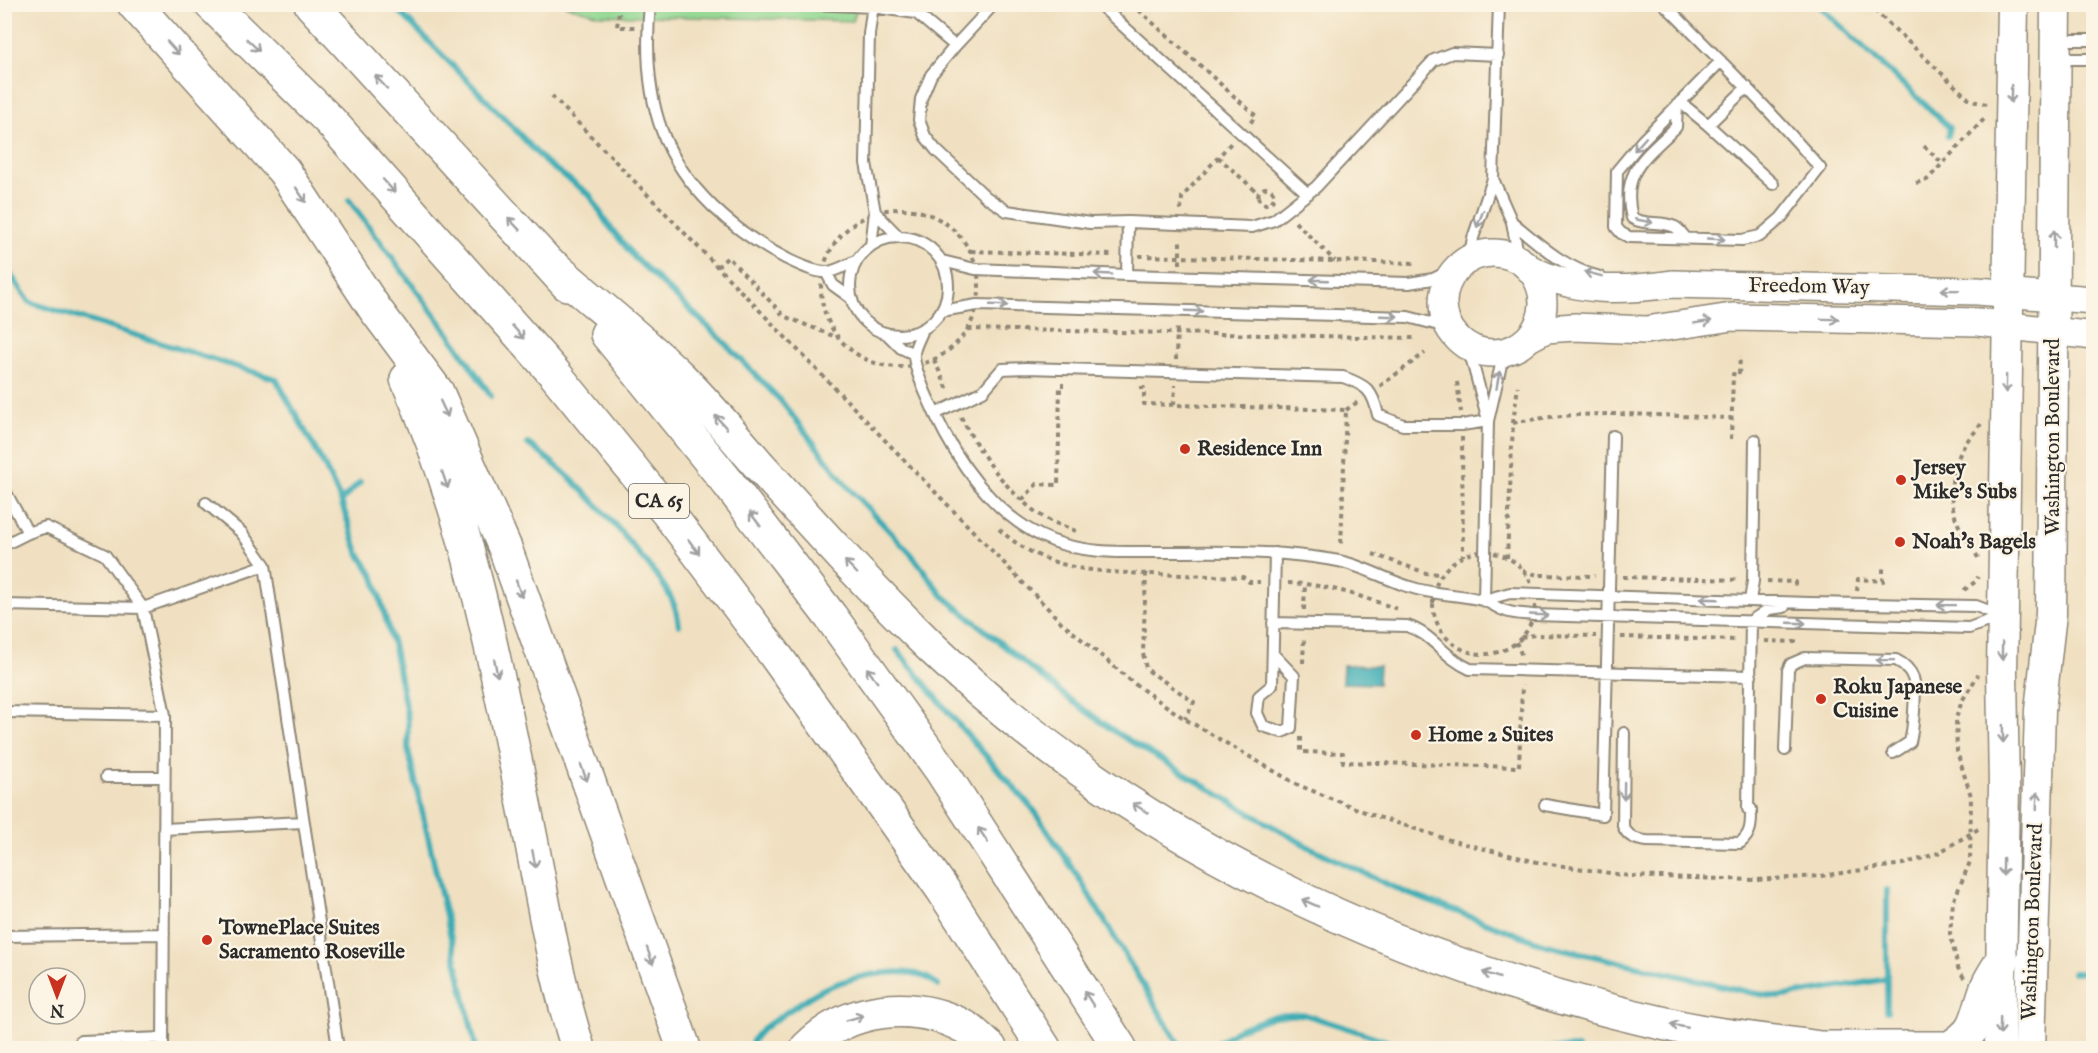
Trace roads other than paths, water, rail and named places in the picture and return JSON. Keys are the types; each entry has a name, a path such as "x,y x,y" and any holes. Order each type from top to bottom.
{"highway":[{"path":"134,4 284,171 375,309 437,392 505,548 684,1048"},
{"name":"CA 65","path":"211,4 346,138 554,374 668,513 773,652 889,813 943,890 1044,1048"},
{"name":"CA 65","path":"311,4 554,267 729,484 831,617 940,770 1120,1048"},
{"path":"554,267 681,378 849,565 934,650 1030,732 1107,788 1205,848 1302,899 1414,948 1545,993 1678,1027 1819,1048 1950,1048 1967,1037 1978,1021 1986,989 2001,961"},
{"path":"375,309 421,411 470,557 489,635 552,948 568,1018 578,1048"},
{"path":"807,1048 818,1037 851,1018 894,1010 932,1013 967,1028 990,1048"}],"main road":[{"name":"Washington Boulevard","path":"2000,1048 2004,813 2002,616 2013,4"},
{"name":"Washington Boulevard","path":"2030,1048 2040,710 2051,614 2056,4"}],"street":[{"path":"1494,253 1507,255 1524,264 1537,278 1542,290 1542,316 1537,328 1523,342 1506,351 1480,351 1463,342 1450,327 1445,315 1445,289 1450,277 1463,263 1481,255 1494,253"},
{"name":"Freedom Way","path":"1524,264 1548,278 1580,288 1633,290 1672,284 1977,291 2094,300"},
{"name":"Freedom Way","path":"1523,342 1546,329 1575,327 1646,330 1732,317 1978,322 2094,336"}],"lane":[{"path":"650,4 648,28 652,99 662,132 690,180 711,205 729,221 754,239 805,267 824,271 856,261"},
{"path":"815,4 873,6 916,13 955,46"},
{"path":"994,4 932,75 921,99 919,120 925,136 936,150 986,197 1007,211 1090,223 1252,226 1274,220 1308,194 1434,60 1452,53 1498,55"},
{"path":"1099,4 1308,194"},
{"path":"942,261 978,269 1127,275 1409,283 1433,279 1463,263 1493,179 1499,4"},
{"path":"1664,4 1776,117 1820,168 1781,218 1760,236 1742,240 1629,237 1621,233 1616,227 1617,171 1678,103 1720,61"},
{"path":"871,246 875,212 866,163 869,34 873,6"},
{"path":"2056,49 2094,40"},
{"path":"2056,49 2094,59"},
{"path":"1708,125 1747,87"},
{"path":"1678,103 1708,125 1773,184"},
{"path":"1678,103 1676,127 1631,177 1628,192 1632,218 1638,222 1676,227 1685,237"},
{"path":"1493,179 1512,222 1524,264"},
{"path":"875,212 899,237"},
{"path":"1127,275 1128,222"},
{"path":"1512,222 1560,261 1579,271 1599,277 1672,284"},
{"path":"899,237 912,238 924,243 942,261 948,286 941,311 923,329 911,334 886,333 874,328 856,310 849,286 856,261 871,246 886,238 899,237"},
{"path":"824,271 833,285 851,298"},
{"path":"941,311 978,305 1408,317 1438,325 1463,342 1488,421"},
{"path":"923,329 914,354 935,414 949,440 973,478 1005,510 1027,528 1053,541 1083,548 1147,552 1275,553 1337,560 1410,588 1484,600 1506,612 1533,615 1969,628 2002,616"},
{"path":"886,333 901,348 914,354"},
{"path":"1484,600 1488,421 1501,365 1523,342"},
{"path":"935,414 984,391 1002,369 1343,377 1359,382 1371,392 1378,415 1403,425 1462,425 1488,421"},
{"path":"1545,805 1604,815 1613,436"},
{"path":"1750,601 1753,581 1755,440"},
{"path":"4,489 28,533"},
{"path":"206,503 241,532 265,565 338,1048"},
{"path":"4,545 46,527 105,555 143,608 165,715 163,1043 81,1041 81,1048"},
{"path":"1273,654 1294,676 1291,728 1282,732 1263,726 1257,713 1259,696 1272,685 1275,553"},
{"path":"4,605 143,608 265,565"},
{"path":"1484,600 1510,592 1810,603 1976,606 2002,616"},
{"path":"1752,621 1769,609 1810,603"},
{"path":"1624,732 1623,826 1630,836 1637,840 1647,841 1740,843 1747,837 1752,828 1750,809 1752,621"},
{"path":"1273,623 1407,627 1425,634 1440,650 1457,663 1470,669 1751,676"},
{"path":"1785,750 1788,670 1791,664 1805,658 1896,660 1908,669 1914,682 1913,722 1910,741 1893,753"},
{"path":"4,712 165,715"},
{"path":"106,777 165,777"},
{"path":"164,829 304,822"},
{"path":"4,936 164,934"}],"water":[{"path":"1343,665 1379,666 1378,684 1342,683"}],"waterway":[{"path":"392,4 545,162 590,195 606,222 634,257 723,341 781,401 848,487 912,555 942,595 1065,696 1117,733 1309,847 1404,892 1546,945 1778,997 1887,979"},
{"path":"1817,4 1950,128 1948,136"},
{"path":"349,200 452,338 491,396"},
{"path":"4,265 29,302 276,379 324,465 341,501 358,552 374,577 394,648 408,720 408,749 476,1048"},
{"path":"528,444 573,481 627,539 668,593 675,607 679,625"},
{"path":"341,501 360,482"},
{"path":"897,650 1033,809 1077,875 1181,1048"},
{"path":"1887,890 1887,1011"},
{"path":"751,1048 754,1038 766,1026 822,990 840,983 869,975 901,972 928,978 938,986"},
{"path":"2073,973 2094,973"},
{"path":"1211,1048 1237,1030 1274,1016 1303,1014 1405,1048"},
{"path":"1546,1048 1578,1048"}],"place":[{"name":"Residence Inn","path":"1185,449"},
{"name":"Jersey Mike's Subs","path":"1901,480"},
{"name":"Noah's Bagels","path":"1900,542"},
{"name":"Roku Japanese Cuisine","path":"1821,699"},
{"name":"Home 2 Suites","path":"1416,735"},
{"name":"TownePlace Suites Sacramento Roseville","path":"207,940"}]}
